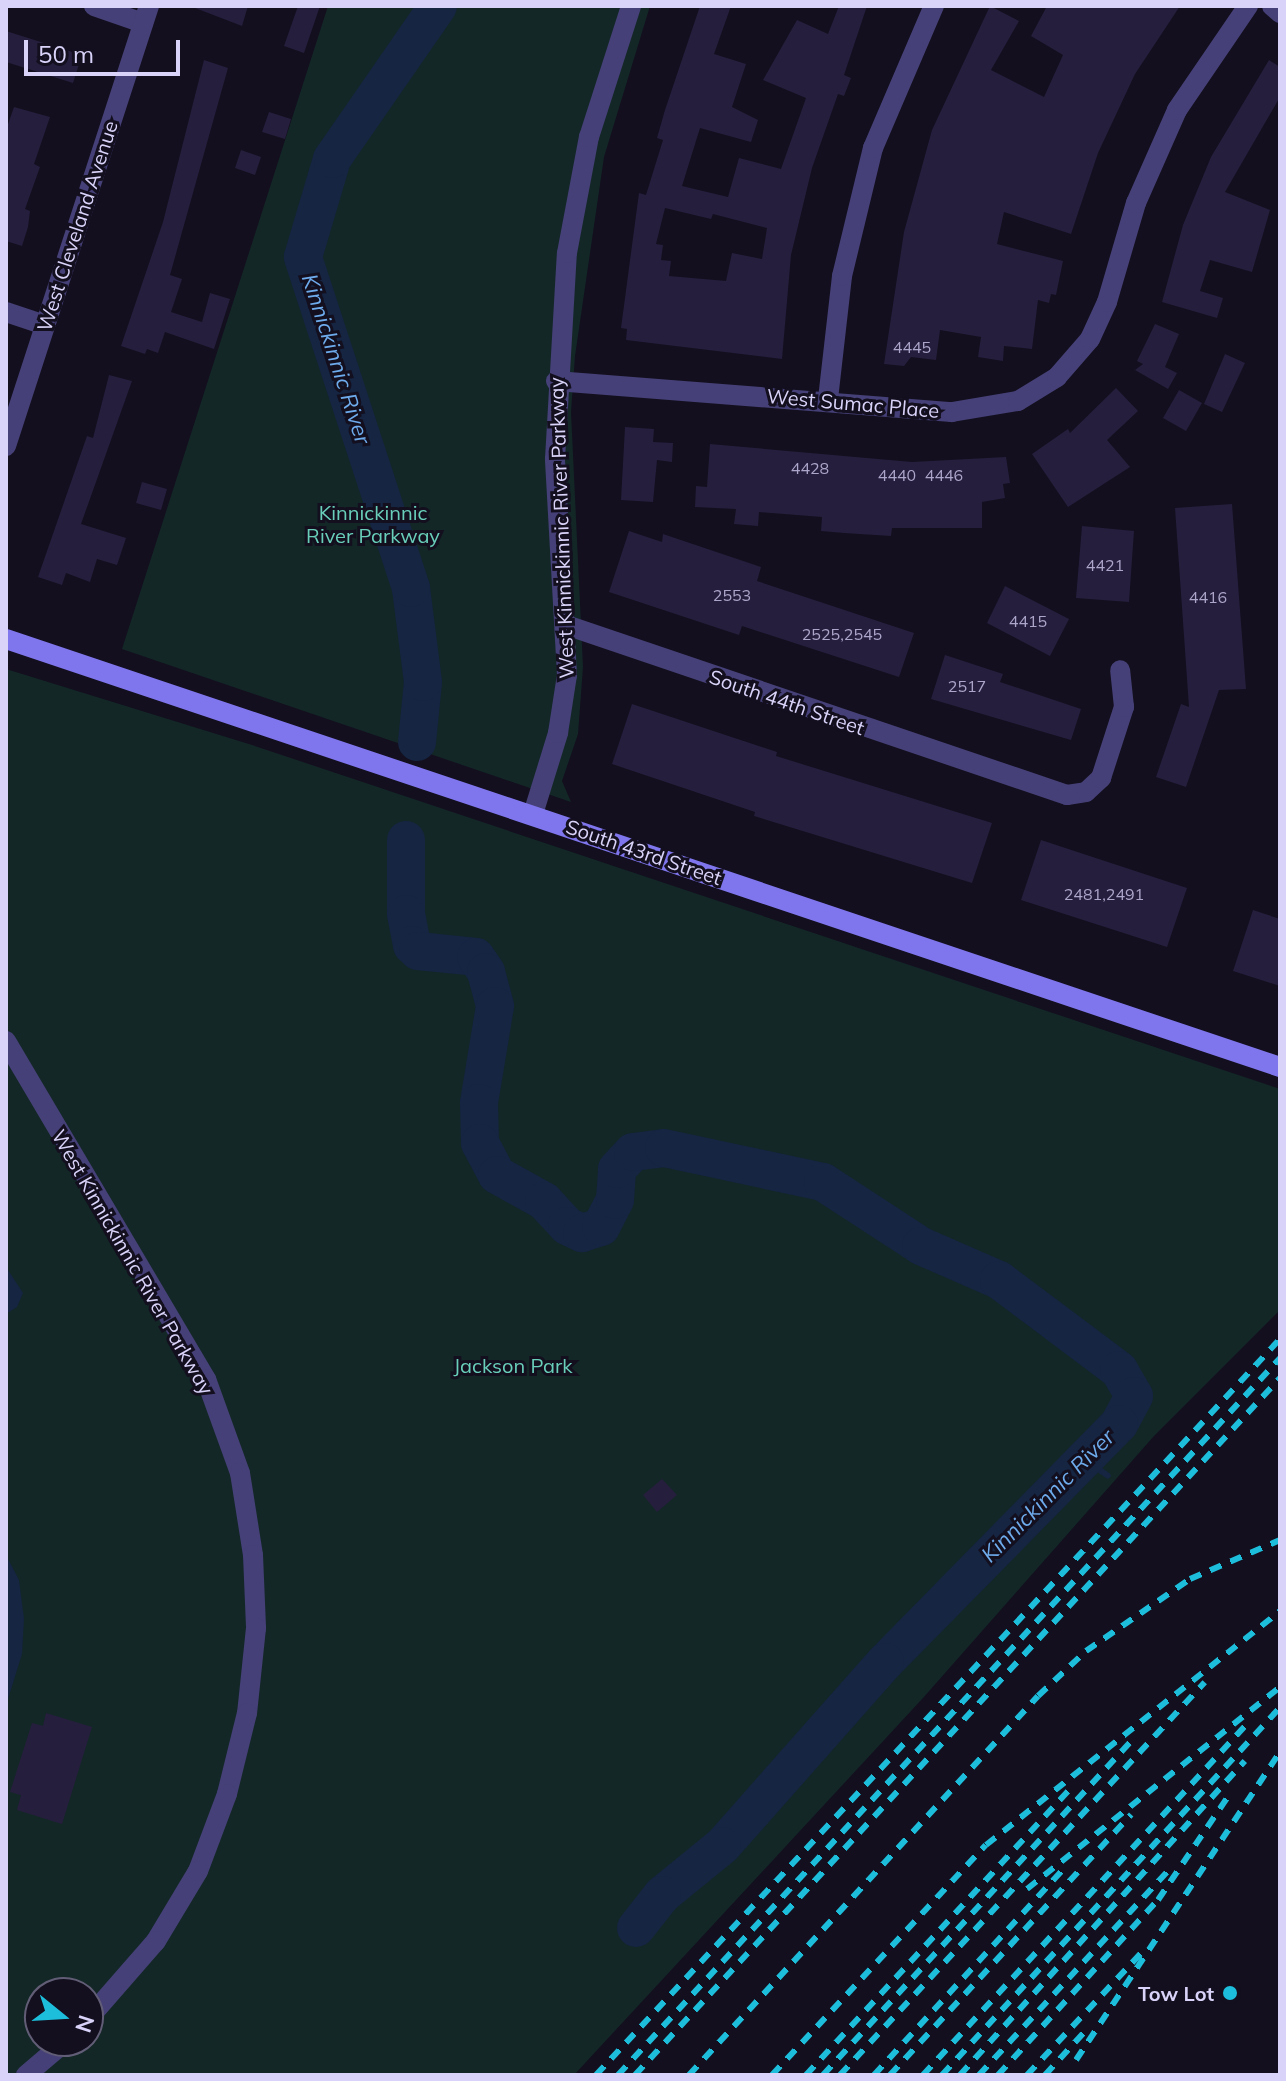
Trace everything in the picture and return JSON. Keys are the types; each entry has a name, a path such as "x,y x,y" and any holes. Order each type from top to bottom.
{"main road":[{"name":"South 43rd Street","path":"6,639 1280,1067"}],"street":[{"path":"94,6 146,14"},
{"name":"West Kinnickinnic River Parkway","path":"533,814 564,702 566,625 555,459 556,381 567,253 589,137 631,6"},
{"path":"828,399 842,276 873,148 934,6"},
{"name":"West Sumac Place","path":"556,381 828,399 952,412 1018,401 1057,377 1090,339 1107,302 1136,203 1177,110 1248,6"},
{"path":"1272,6 1280,13"},
{"name":"West Cleveland Avenue","path":"6,446 146,14"},
{"path":"6,312 45,325"},
{"name":"South 44th Street","path":"566,625 1067,795 1086,792 1101,778 1124,707 1120,670"},
{"name":"West Kinnickinnic River Parkway","path":"6,1041 206,1379 240,1473 253,1555 256,1628 249,1699 227,1794 198,1871 156,1941 104,2001"},
{"path":"26,2075 47,2057"}],"green space":[{"name":"Kinnickinnic River Parkway","path":"328,6 650,6 604,157 575,356 571,412 583,667 578,734 562,781 571,802 122,649"},
{"name":"Jackson Park","path":"6,669 252,745 1280,1089 1280,1310 1154,1436 923,1698 574,2075 6,2075"}],"water":[{"path":"6,1267 23,1293 17,1307 6,1314"},
{"path":"6,1555 19,1580 24,1619 22,1654 8,1699"}],"building":[{"path":"190,6 248,6 242,26"},
{"path":"298,6 320,6 304,53 284,46"},
{"path":"700,6 731,6 714,54 746,64 732,107 758,120 751,142 700,128 682,186 728,197 739,158 781,169 806,98 763,80 797,20 828,34 839,6 867,6 844,75 851,78 844,96 838,94 812,168 791,255 782,359 626,340 627,329 621,328 639,193 646,195 663,140 657,138","holes":["665,208 711,219 713,214 767,228 762,259 732,253 726,281 669,276 671,261 661,260 663,245 656,244"]},
{"path":"990,6 1019,21 991,70 1044,97 1063,55 1031,36 1047,6 1180,6 1135,74 1098,153 1071,234 1004,212 997,244 1063,261 1056,295 1051,294 1049,303 1038,300 1032,349 1004,346 1003,361 978,357 981,337 940,330 936,360 911,357 904,366 884,364 904,232 932,130"},
{"path":"6,31 82,55 73,83 6,62"},
{"path":"204,60 228,68 170,275 182,279 171,312 202,322 210,293 230,299 214,349 165,332 158,353 147,349 145,354 121,346 163,222"},
{"path":"1269,60 1280,67 1280,97 1225,192 1270,210 1252,272 1210,260 1200,291 1223,298 1217,318 1162,302 1183,225 1211,157"},
{"path":"14,107 50,117 34,164 40,167 25,209 30,211 22,246 6,241 6,130"},
{"path":"269,112 291,119 285,139 262,132"},
{"path":"241,150 261,157 255,175 235,168"},
{"path":"1155,324 1179,334 1165,367 1177,373 1168,389 1135,370 1143,364 1137,361"},
{"path":"1225,354 1245,363 1222,412 1204,404"},
{"path":"109,375 132,381 81,524 126,538 117,565 97,559 90,582 66,573 62,585 38,577 87,436 93,438"},
{"path":"1116,388 1138,411 1107,440 1130,467 1068,507 1032,454 1068,429 1070,433"},
{"path":"1179,390 1202,403 1186,431 1163,418"},
{"path":"625,427 654,429 653,442 673,443 672,462 657,460 653,502 621,500"},
{"path":"710,444 912,462 1006,457 1010,483 1003,484 1005,498 982,502 982,528 892,528 891,536 844,533 821,531 822,517 759,512 758,526 734,524 736,509 695,507 696,486 707,487"},
{"path":"142,482 167,489 161,510 136,503"},
{"path":"1232,504 1246,689 1219,690 1186,787 1156,777 1181,704 1189,707 1175,508"},
{"path":"1082,526 1134,531 1129,602 1076,598"},
{"path":"629,531 662,542 663,534 761,567 757,581 914,633 899,677 742,626 739,635 609,592"},
{"path":"1005,586 1069,619 1050,656 987,623"},
{"path":"945,655 1003,674 1000,682 1081,709 1071,740 931,699"},
{"path":"632,704 777,752 776,756 992,823 972,883 754,816 755,812 612,764"},
{"path":"1041,840 1187,888 1167,947 1021,900"},
{"path":"1253,910 1280,919 1280,986 1233,971"},
{"path":"662,1479 677,1495 657,1512 643,1495"},
{"path":"46,1713 92,1727 62,1824 17,1810 21,1795 10,1792 32,1723 43,1726"}],"waterway":[{"name":"Kinnickinnic River","path":"417,742 423,682 411,588 303,257 332,159 438,6"},
{"name":"Kinnickinnic River","path":"406,840 406,914 412,945 418,951 476,957 486,972 495,1006 479,1103 480,1143 497,1175 544,1201 567,1226 582,1233 601,1227 615,1200 617,1169 633,1152 664,1148 823,1182 921,1246 999,1280 1119,1370 1134,1396 1119,1424 885,1662 722,1846 662,1895 636,1928"},
{"path":"1084,1459 1108,1476"}],"railway":[{"path":"596,2075 1280,1339"},
{"path":"618,2075 1280,1358"},
{"path":"635,2075 1280,1378"},
{"path":"689,2075 1038,1696 1086,1651 1190,1579 1280,1540"},
{"path":"772,2075 986,1845 1280,1611"},
{"path":"840,2075 1205,1682"},
{"path":"1027,1889 1280,1687"},
{"path":"942,2075 1280,1708"},
{"path":"923,2075 1249,1722"},
{"path":"823,2075 1134,1738"},
{"path":"1076,2060 1280,1752"},
{"path":"960,2075 1245,1761"},
{"path":"806,2075 1072,1787"},
{"path":"998,2075 1158,1900 1227,1798"},
{"path":"890,2075 1131,1815"},
{"path":"874,2075 1066,1866"},
{"path":"979,2075 1167,1872"},
{"path":"1027,2075 1142,1952"},
{"path":"1045,2075 1088,2028"}],"place":[{"name":"Tow Lot","path":"1230,1993"}]}
